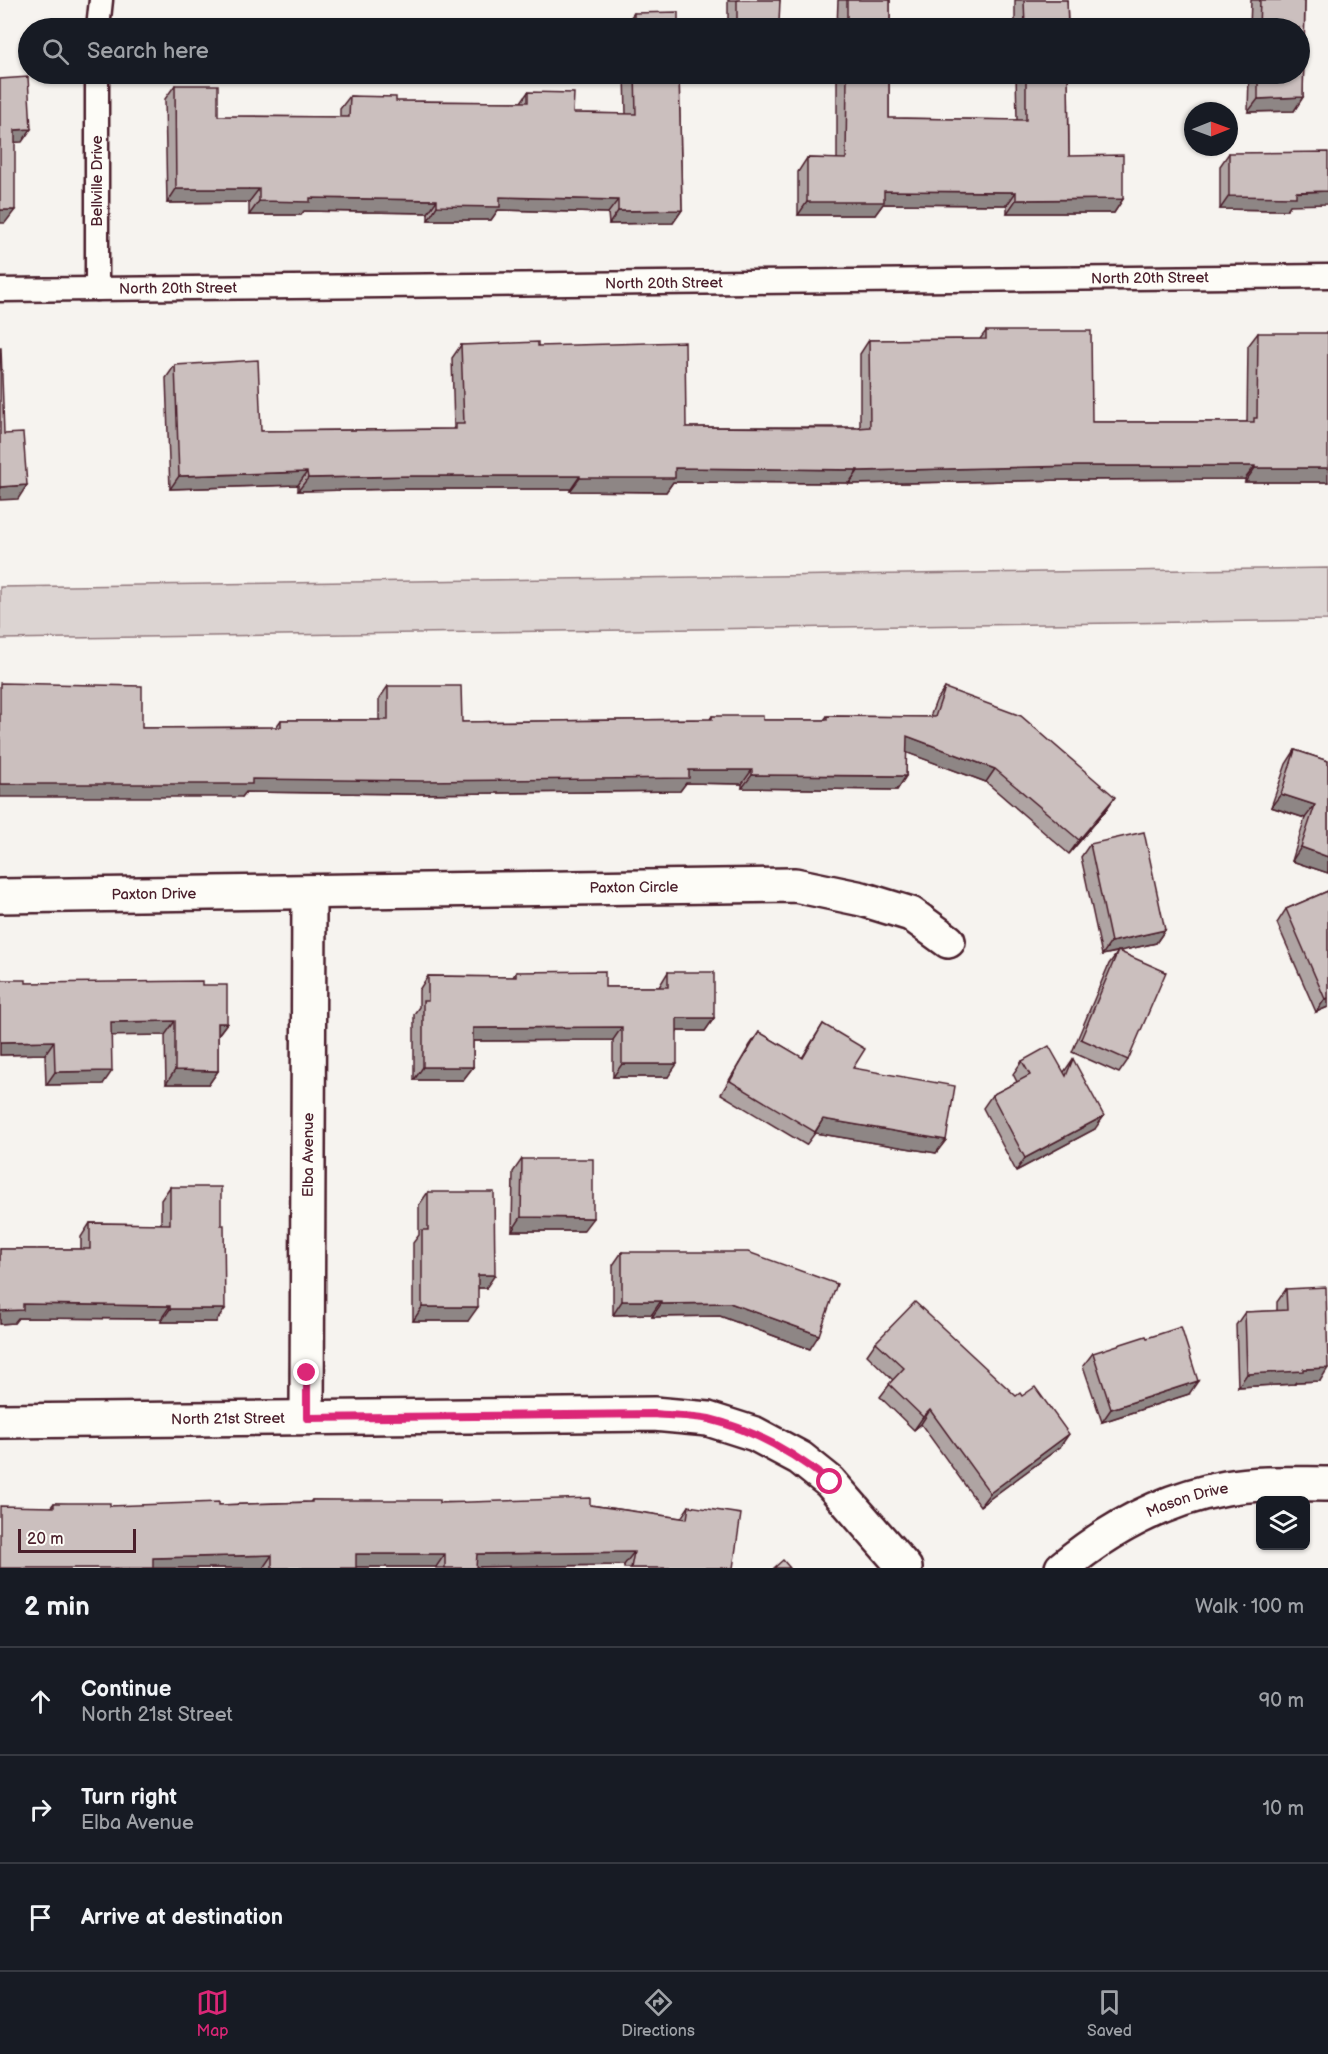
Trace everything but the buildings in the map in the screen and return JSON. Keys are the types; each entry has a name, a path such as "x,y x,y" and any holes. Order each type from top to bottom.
{"street":[{"name":"Paxton Circle","path":"309,893 795,885 862,899 911,914 948,941"},
{"name":"Paxton Drive","path":"0,896 309,893"},
{"name":"Elba Avenue","path":"307,1418 309,893"},
{"name":"North 21st Street","path":"0,1421 654,1414 708,1419 755,1434 800,1458 830,1482 905,1568"},
{"name":"Mason Drive","path":"1062,1568 1104,1536 1135,1519 1185,1497 1229,1488 1328,1484"}],"lane":[{"path":"100,18 101,0"},
{"name":"Bellville Drive","path":"97,289 98,84"},
{"name":"North 20th Street","path":"0,290 1328,276"}],"shaded area":[{"path":"1328,568 1328,620 0,639 0,587"}],"route":[{"path":"307,1373 307,1418 654,1414 708,1419 755,1434 800,1458 830,1482"}]}
